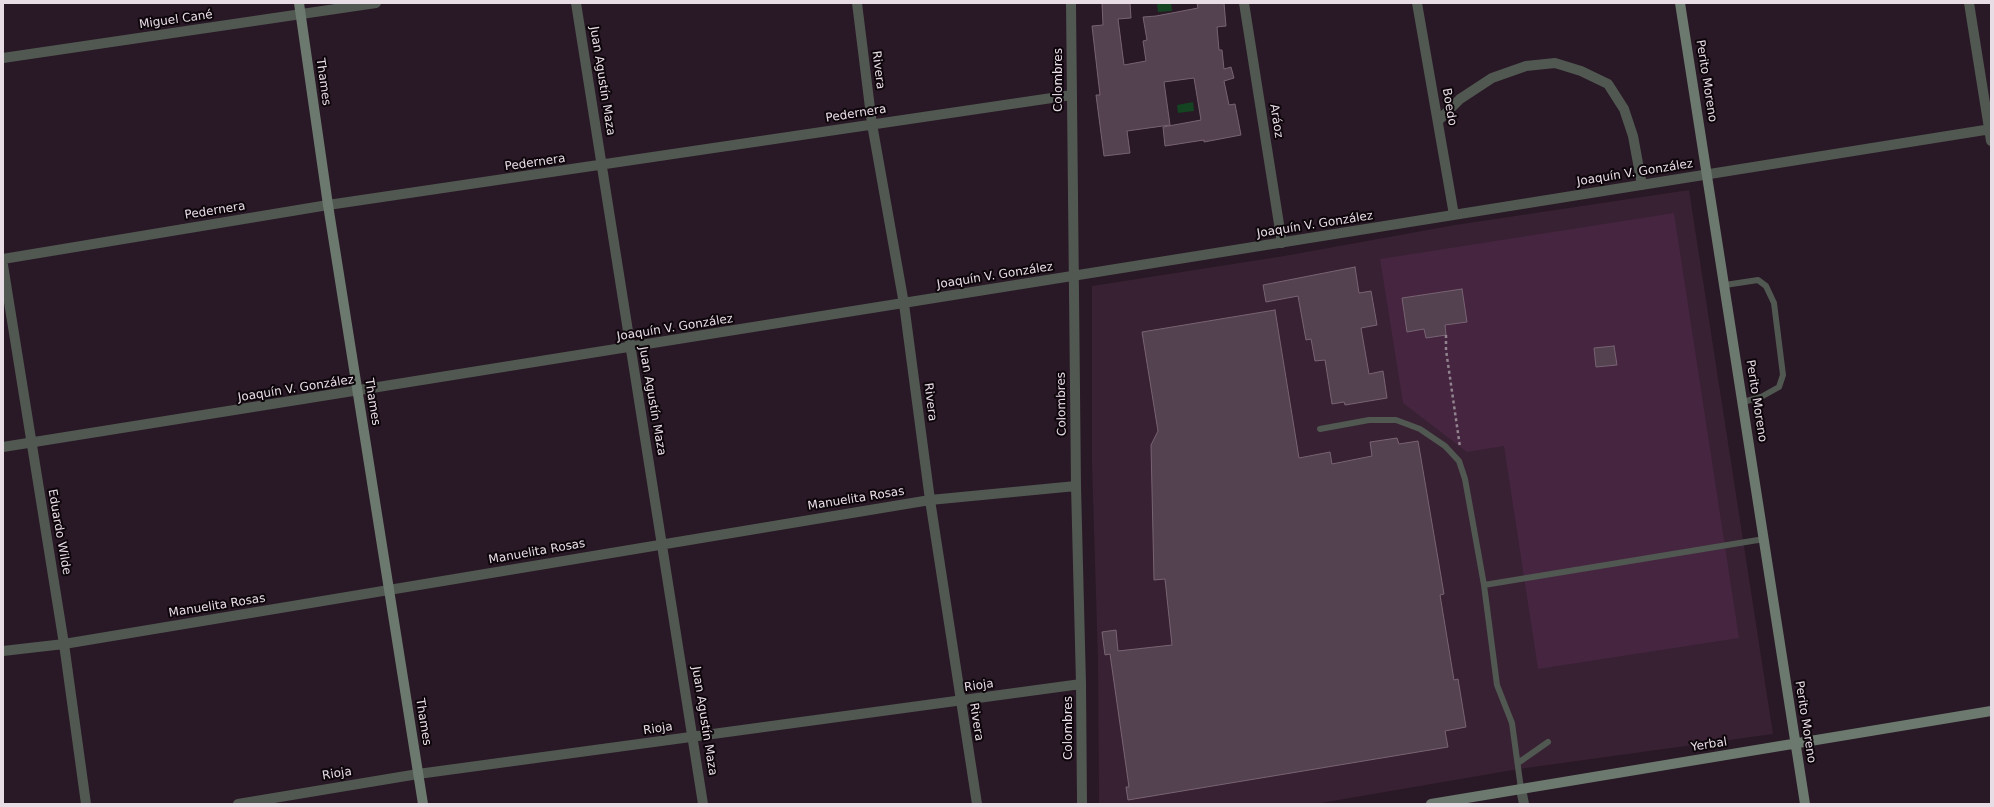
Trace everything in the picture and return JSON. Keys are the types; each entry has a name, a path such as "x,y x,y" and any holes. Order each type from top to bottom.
{"street":[{"name":"Thames","path":"299,3 328,206 423,804"},
{"name":"Miguel Cané","path":"3,58 376,3"},
{"name":"Juan Agustín Maza","path":"576,3 630,348 694,738 703,804"},
{"name":"Rivera","path":"857,3 872,124 904,304 930,500 977,804"},
{"name":"Colombres","path":"1071,3 1076,486 1081,684 1082,804"},
{"name":"Aráoz","path":"1244,3 1282,243"},
{"name":"Boedo","path":"1417,3 1454,215"},
{"name":"Perito Moreno","path":"1680,3 1708,174 1805,804"},
{"path":"1969,3 1991,141"},
{"path":"1438,121 1460,99 1492,78 1526,66 1555,63 1582,71 1608,84 1624,109 1633,136 1642,185"},
{"name":"Pedernera","path":"3,259 328,206 1072,95"},
{"name":"Joaquín V. González","path":"3,448 1990,129"},
{"name":"Eduardo Wilde","path":"3,265 64,644 86,804"},
{"name":"Manuelita Rosas","path":"3,651 64,644 930,500 1076,486"},
{"name":"Rioja","path":"238,804 418,774 694,738 1081,684"},
{"name":"Yerbal","path":"1431,804 1991,711"},
{"path":"1521,789 1524,804"}],"lane":[{"path":"1725,285 1758,280 1766,286 1774,303 1783,375 1779,387 1761,397 1743,402"},
{"path":"1320,429 1369,420 1396,420 1420,429 1445,446 1459,461 1465,479 1484,585 1497,685 1512,723 1521,789"},
{"path":"1484,585 1764,539"},
{"path":"1518,763 1548,742"}],"path":[{"path":"1446,335 1446,350 1460,447 1459,461"}],"shaded area":[{"path":"1171,3 1172,11 1158,12 1157,4"},
{"path":"1193,102 1194,111 1178,113 1177,105"},
{"path":"1689,190 1773,734 1519,769 1315,804 1099,804 1098,662 1092,464 1092,286 1284,256 1455,225"},
{"path":"1674,213 1739,638 1538,669 1504,446 1467,452 1403,403 1380,259"}],"building":[{"path":"1102,3 1130,3 1131,18 1118,19 1124,65 1146,61 1143,41 1147,40 1143,17 1198,8 1197,3 1224,3 1226,26 1217,27 1219,50 1222,50 1224,69 1231,67 1234,78 1224,81 1229,105 1235,104 1241,135 1204,142 1204,140 1165,146 1163,127 1201,120 1194,78 1164,82 1170,125 1127,131 1130,153 1104,156 1096,95 1100,95 1092,26 1103,25"},
{"path":"1355,267 1359,293 1371,291 1377,325 1361,328 1369,374 1383,371 1387,398 1345,405 1344,402 1332,404 1325,360 1315,361 1311,339 1306,340 1298,296 1266,302 1263,285"},
{"path":"1462,289 1467,322 1445,325 1446,335 1426,338 1424,329 1407,332 1402,298"},
{"path":"1275,310 1299,458 1330,452 1332,464 1372,456 1370,442 1397,438 1399,444 1418,441 1444,594 1440,595 1454,680 1458,679 1466,727 1445,731 1448,747 1128,800 1126,787 1129,787 1110,654 1105,655 1102,632 1116,630 1118,651 1172,645 1165,579 1154,580 1151,445 1158,431 1142,332"},
{"path":"1614,346 1617,365 1596,367 1594,348"}]}
